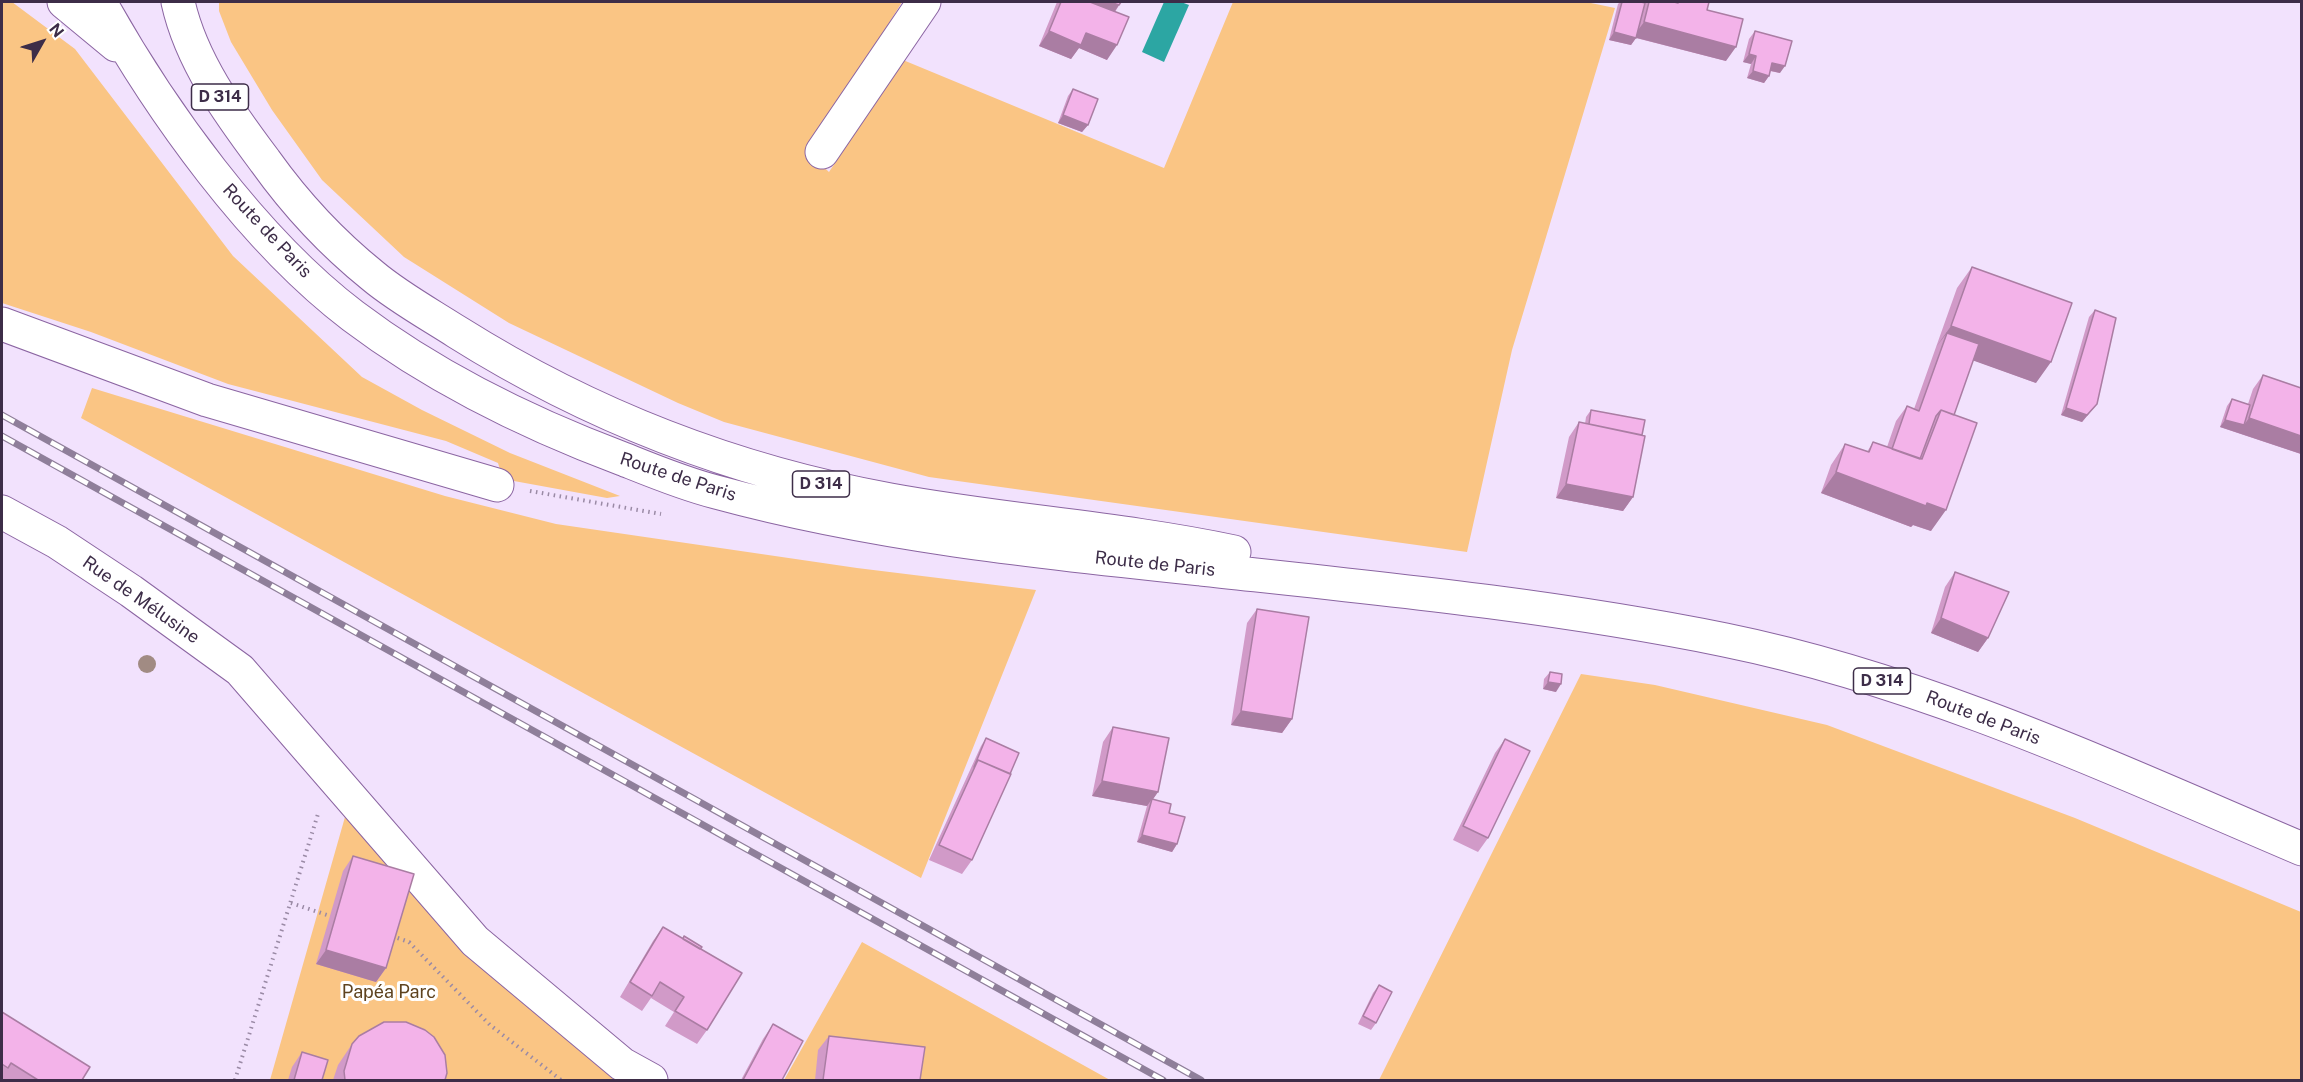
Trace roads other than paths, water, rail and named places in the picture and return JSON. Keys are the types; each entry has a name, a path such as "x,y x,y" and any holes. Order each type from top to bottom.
{"main road":[{"path":"64,2 132,59"},
{"name":"Route de Paris","path":"100,2 132,59 191,143 234,197 286,256 348,313 413,358 481,397 559,435 713,492 877,529 1065,555 1438,595 1728,641 1903,688 2078,753 2301,849"},
{"name":"Route de Paris","path":"178,2 183,26 208,79 281,184 321,228 373,277 436,319 505,362 576,398 669,439 762,471 890,500 1228,550 1438,595"},
{"path":"822,152 924,2"},
{"path":"2,324 207,400 497,485"},
{"name":"Rue de Mélusine","path":"2,512 57,542 131,591 240,670 475,941 622,1064 651,1080"}],"railway":[{"path":"2,415 1201,1080"},
{"path":"2,436 1163,1080"}],"park label":[{"name":"Papéa Parc","path":"389,992"}]}
